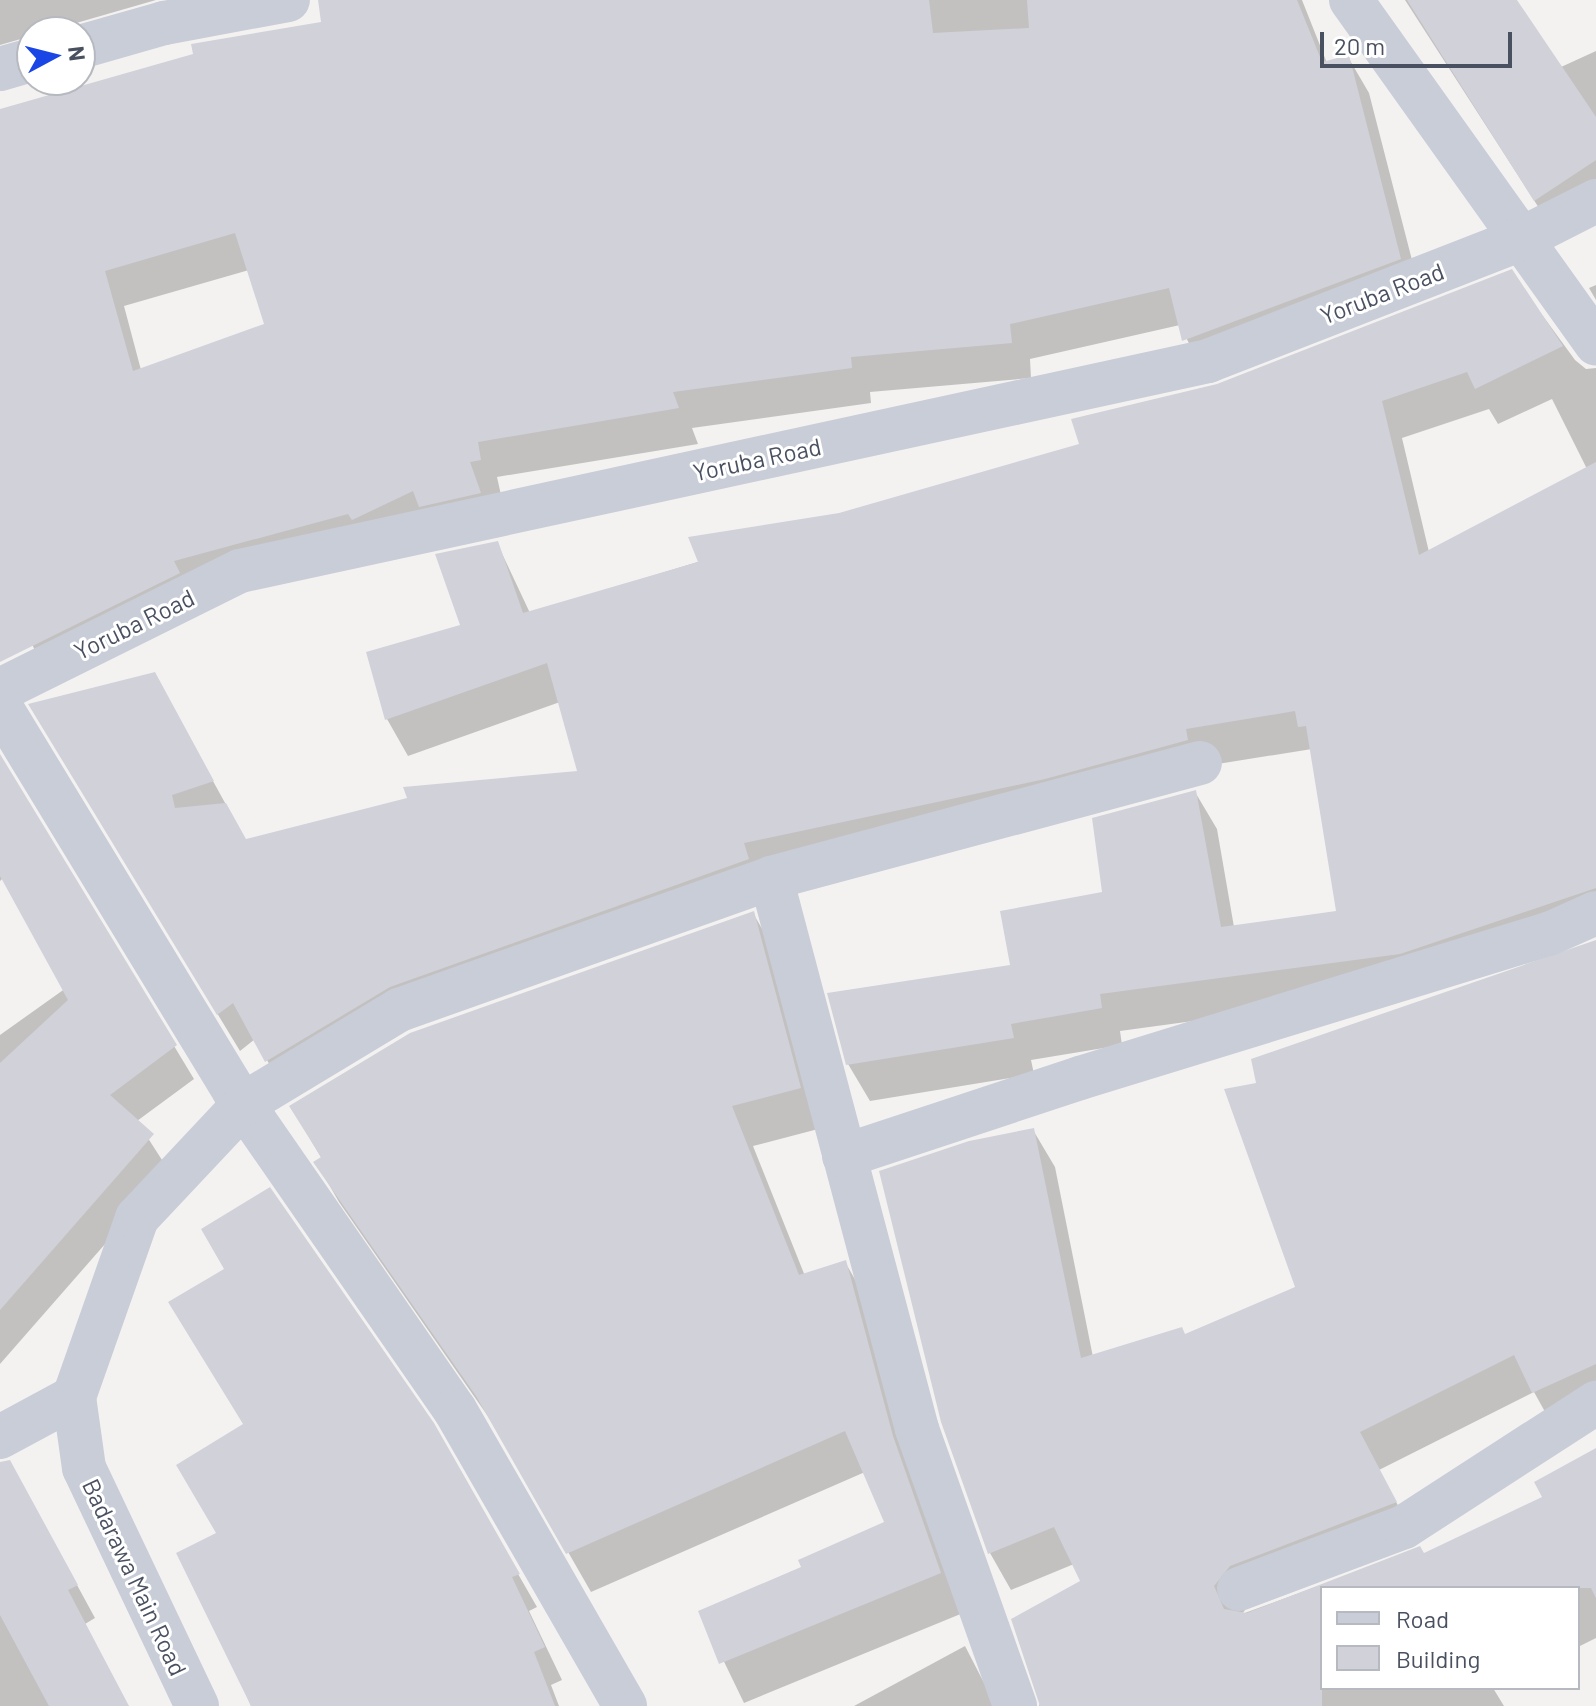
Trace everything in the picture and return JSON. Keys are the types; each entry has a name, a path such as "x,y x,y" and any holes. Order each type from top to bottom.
{"street":[{"path":"96,42 164,23 288,0"},
{"path":"1351,0 1596,344"},
{"name":"Yoruba Road","path":"0,690 240,571 1208,361 1521,239 1596,201"},
{"path":"0,706 245,1103 455,1410 625,1706"},
{"path":"0,1437 74,1397 137,1218 245,1103 399,1010 771,878 1200,763"},
{"path":"771,878 917,1429 1015,1706"},
{"path":"844,1156 1080,1078 1549,934 1596,913"},
{"name":"Badarawa Main Road","path":"74,1397 84,1468 197,1706"},
{"path":"1239,1589 1404,1527 1596,1403"}],"building":[{"path":"318,0 929,0 933,33 1029,28 1027,0 1297,0 1322,62 1349,55 1401,259 1182,341 1169,288 1010,324 1012,343 851,357 852,368 673,392 679,408 478,442 481,460 470,462 481,493 419,507 413,491 352,520 348,514 174,561 180,573 0,662 0,109 46,96 96,96 96,82 193,54 191,44 321,22","holes":["235,233 264,324 133,371 105,271"]},
{"path":"1407,0 1517,0 1596,117 1596,160 1534,201"},
{"path":"1512,269 1563,346 1475,389 1467,372 1382,401 1419,555 1596,462 1596,888 1400,954 1100,994 1102,1008 1011,1024 1014,1038 846,1065 827,993 1010,965 1000,911 1102,892 1092,818 1196,790 1221,927 1336,911 1306,726 1298,727 1295,711 1186,729 1188,740 1045,779 744,843 749,859 390,987 265,1062 233,1003 217,1015 28,704 155,672 214,781 172,795 175,808 226,803 246,839 407,798 403,787 577,771 547,663 385,720 366,652 460,625 435,554 498,541 523,613 698,562 688,537 839,513 1079,444 1071,419 1217,384"},
{"path":"0,754 177,1045 110,1095 154,1134 0,1310 0,1063 68,1000 0,876"},
{"path":"754,911 801,1088 732,1106 799,1275 846,1260 893,1436 941,1573 719,1664 698,1611 801,1567 798,1560 884,1522 845,1431 566,1554 476,1396 313,1162 321,1157 289,1106 410,1033"},
{"path":"1596,940 1596,1364 1532,1393 1514,1355 1360,1432 1397,1502 1230,1566 1214,1586 1224,1609 1247,1613 1420,1546 1424,1553 1542,1497 1534,1482 1596,1448 1596,1598 1591,1588 1580,1586 1320,1586 1322,1706 1040,1706 1011,1619 1080,1581 1054,1527 988,1554 941,1422 879,1171 969,1141 1034,1128 1081,1358 1182,1327 1185,1334 1295,1287 1224,1089 1256,1083 1251,1059"},
{"path":"270,1187 434,1423 520,1574 512,1577 545,1647 534,1652 555,1706 251,1706 176,1553 216,1533 176,1465 243,1424 168,1302 224,1269 201,1229"},
{"path":"10,1460 78,1585 68,1590 129,1706 49,1706 0,1615 0,1462"}]}
